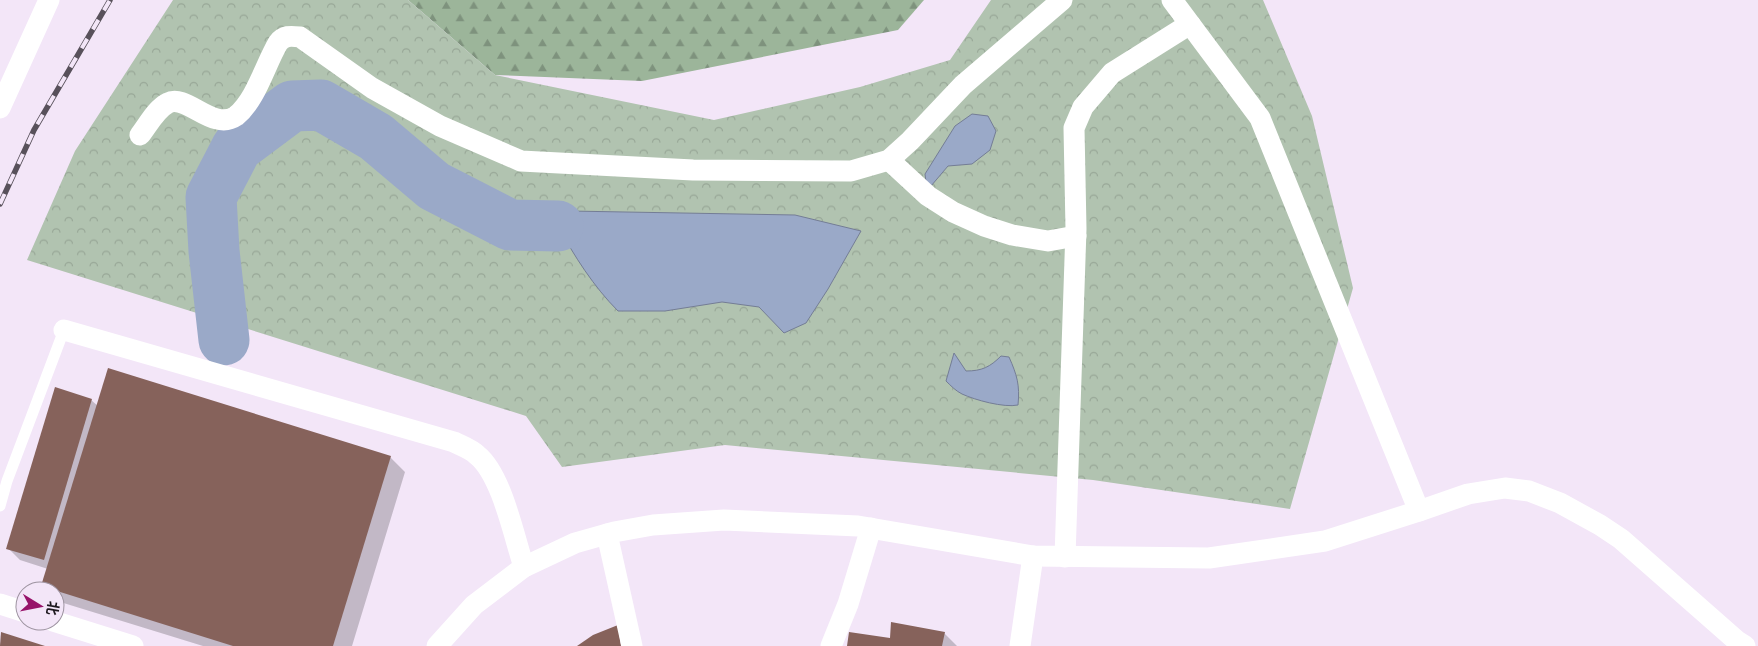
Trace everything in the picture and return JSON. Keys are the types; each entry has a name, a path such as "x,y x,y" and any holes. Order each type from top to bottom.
{"street":[{"path":"0,108 49,0"},
{"path":"140,135 162,107 172,101 181,102 220,120 234,117 250,99 280,40 292,36 300,37 372,88 440,126 521,161 693,170 851,171 890,160 963,85 1062,0"},
{"path":"1172,0 1260,118 1419,511"},
{"path":"1065,556 1076,236 1074,128 1084,107 1112,74 1190,24"},
{"path":"890,160 928,196 953,212 984,226 1012,235 1048,241 1076,236"},
{"path":"64,330 454,442 468,449 481,458 497,480 524,567"},
{"path":"437,646 474,605 524,567 575,543 607,534 653,525 724,520 871,528 1033,556 1208,558 1325,541 1468,494 1492,489 1516,488 1540,494 1580,514 1621,540 1745,646"},
{"path":"831,646 848,604 871,528"},
{"path":"607,534 632,646"},
{"path":"1020,646 1033,556"},
{"path":"0,604 15,609"},
{"path":"65,625 134,646"}],"lane":[{"path":"0,506 7,481 64,330"}],"green space":[{"path":"173,0 408,0 495,75 714,120 860,87 950,60 991,0 1263,0 1312,116 1353,288 1290,509 1093,480 725,445 562,467 526,416 27,260 75,151"},
{"path":"408,0 924,0 898,30 642,81 495,75"}],"water":[{"path":"972,114 988,116 996,131 990,150 972,164 948,166 931,186 926,182 925,174 955,126"},
{"path":"569,211 795,215 861,231 806,323 784,333 759,307 722,302 665,311 618,311 585,271 558,226"},
{"path":"954,353 966,371 985,368 1001,356 1009,357 1017,380 1019,392 1018,405 990,403 962,394 956,390 946,381"}],"building":[{"path":"108,368 391,456 333,646 233,646 65,594 65,581 43,581"},
{"path":"55,387 92,399 44,560 6,549"},
{"path":"891,622 945,632 942,646 847,646 849,632 890,638"},
{"path":"618,625 621,646 577,646 593,635"},
{"path":"1,632 45,646 0,646"}],"waterway":[{"path":"224,340 214,251 211,197 237,147 292,106 321,105 376,137 434,186 510,225 558,226"}],"railway":[{"path":"0,204 34,130 110,0"}]}
